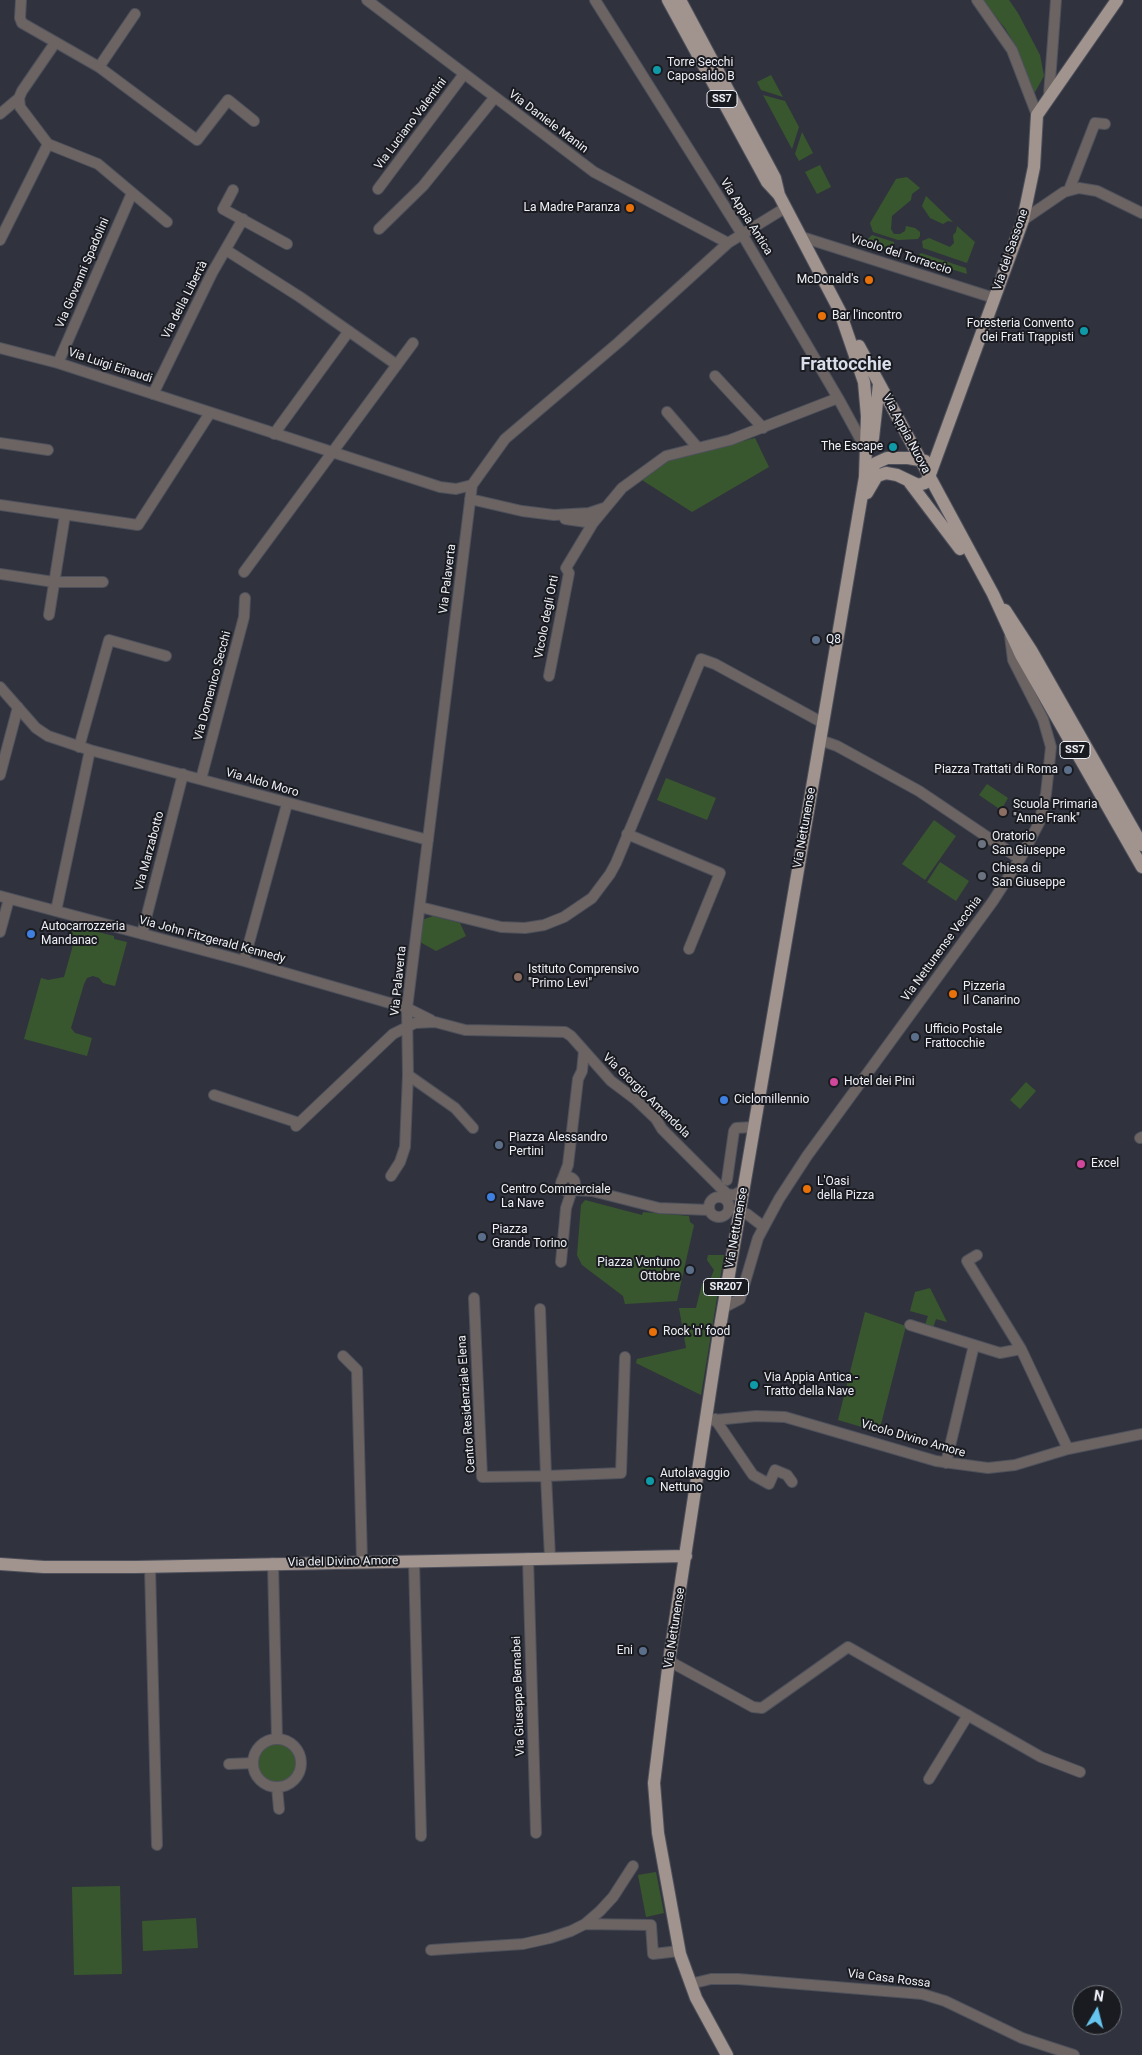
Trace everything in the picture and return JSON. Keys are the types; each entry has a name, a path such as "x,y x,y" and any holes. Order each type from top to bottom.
{"main road":[{"name":"Via Appia Nuova","path":"668,0 767,182 778,194 802,237 920,462 983,575 1010,632 1142,867"},
{"name":"Via Appia Nuova","path":"680,0 775,178 778,194"},
{"path":"1036,115 1117,0"},
{"name":"Via del Sassone","path":"929,477 1023,220 1034,167 1036,115"},
{"path":"840,312 864,382 867,452"},
{"path":"867,452 876,424 879,384"},
{"name":"Via Nettunense","path":"727,2055 706,2020 690,1984 679,1952 658,1833 654,1783 669,1661 710,1420 723,1308 865,477 867,452"},
{"path":"865,477 876,463 887,458 908,458 920,462 936,455"},
{"path":"858,511 877,476 886,473 898,474 910,483 983,575"},
{"path":"910,483 918,485 925,483 929,477"},
{"name":"Via Appia Nuova","path":"993,594 1016,623 1142,845"},
{"name":"Via del Divino Amore","path":"0,1564 44,1567 150,1567 362,1561 686,1556"}],"street":[{"path":"21,0 20,21 99,67 197,140 228,100 254,121"},
{"name":"Via Daniele Manin","path":"366,0 594,172 728,243"},
{"name":"Via Appia Antica","path":"595,0 742,234 838,398 867,452"},
{"path":"976,0 1012,50 1036,115"},
{"path":"1048,96 1056,0"},
{"path":"99,67 135,14"},
{"path":"0,114 19,98 55,43"},
{"name":"Via Luciano Valentini","path":"378,189 464,74"},
{"path":"379,229 423,186 495,97"},
{"path":"19,98 20,107 48,144 98,164 168,222"},
{"path":"1069,190 1095,123 1105,124"},
{"path":"0,239 48,144"},
{"path":"1023,220 1069,190 1079,188 1092,190 1142,213"},
{"path":"233,190 223,209 287,244"},
{"name":"Via Giovanni Spadolini","path":"58,363 132,193"},
{"name":"Via Palaverta","path":"391,1176 404,1152 408,1075 407,1008 472,485 505,439 619,342 728,243 786,208"},
{"name":"Via della Libertà","path":"153,394 212,272 242,219"},
{"name":"Vicolo del Torraccio","path":"802,237 994,298"},
{"path":"226,250 300,296 397,365"},
{"path":"274,434 349,331"},
{"path":"244,572 413,343"},
{"name":"Via Luigi Einaudi","path":"0,348 58,363 440,487 456,489 472,485"},
{"path":"715,376 762,428"},
{"name":"Vicolo degli Orti","path":"549,676 569,574 566,568 593,523 622,488 666,456 762,428 838,398"},
{"path":"667,412 698,448"},
{"path":"0,505 138,525 210,413"},
{"path":"0,443 48,450"},
{"path":"470,499 522,511 593,523"},
{"path":"554,515 589,513 606,508"},
{"path":"49,615 65,515"},
{"path":"0,574 54,582 103,582"},
{"name":"Via Domenico Secchi","path":"201,779 242,625 245,598"},
{"name":"Via Nettunense Vecchia","path":"723,1308 740,1299 753,1253 764,1227 807,1156 955,954 1020,859 1039,823 1049,775 1050,747 1043,719 1013,660 1010,632"},
{"path":"56,911 84,749 110,640 166,656"},
{"path":"420,907 501,927 525,928 544,925 564,917 592,898 610,874 701,659 704,658 723,668 822,723"},
{"name":"Via Aldo Moro","path":"0,687 42,733 84,749 428,840"},
{"path":"0,775 18,707"},
{"path":"820,740 836,746 919,791 1020,859"},
{"name":"Via Marzabotto","path":"142,934 183,774"},
{"path":"244,961 288,804"},
{"path":"627,834 720,873 689,949"},
{"name":"Via John Fitzgerald Kennedy","path":"0,932 4,898 244,961 407,1008"},
{"name":"Via Giorgio Amendola","path":"407,1008 435,1022 464,1030 565,1032 572,1036 599,1070 656,1119 662,1129 727,1194 740,1194 744,1190"},
{"name":"Via Giorgio Amendola","path":"406,1027 415,1023 435,1022"},
{"name":"Via Palaverta","path":"214,1095 298,1124 394,1034 406,1027"},
{"path":"561,1262 569,1184 568,1164 578,1079 584,1051"},
{"path":"408,1075 455,1108 473,1128"},
{"path":"727,1180 734,1131 736,1128 753,1127"},
{"path":"569,1184 659,1208 709,1210 717,1217 747,1214 764,1227"},
{"path":"709,1210 712,1200 718,1197 724,1199 728,1204 728,1211 724,1216 717,1217"},
{"path":"977,1255 967,1261 1021,1349 1068,1449"},
{"name":"Centro Residenziale Elena","path":"474,1298 482,1477 621,1473 625,1357"},
{"path":"540,1309 550,1558"},
{"path":"910,1325 1000,1352 1021,1349"},
{"path":"946,1463 974,1345"},
{"path":"343,1356 357,1370 362,1561"},
{"name":"Vicolo Divino Amore","path":"710,1420 760,1415 789,1418 946,1463 970,1467 996,1468 1068,1449 1142,1434"},
{"path":"710,1420 754,1475 769,1484 776,1470 787,1475 792,1482"},
{"name":"Via Giuseppe Bernabei","path":"528,1558 536,1833"},
{"path":"414,1561 421,1836"},
{"path":"273,1563 277,1739"},
{"path":"150,1567 157,1846"},
{"path":"669,1661 753,1707 762,1708 848,1646 1041,1757 1080,1772"},
{"path":"928,1780 968,1715"},
{"path":"277,1739 293,1744 301,1758 298,1775 293,1781 278,1787 263,1782 254,1770 253,1763 258,1749 263,1743 277,1739"},
{"path":"229,1764 253,1763"},
{"path":"278,1787 279,1809"},
{"path":"431,1950 535,1942 561,1935 585,1924 613,1897 633,1866"},
{"path":"585,1924 651,1925 653,1954 679,1952"},
{"name":"Via Casa Rossa","path":"690,1984 711,1979 738,1979 922,1994 945,2001 1022,2038 1074,2055"}],"green space":[{"path":"982,0 1009,0 1018,13 1040,55 1044,76 1035,92 1032,93 1018,50 1005,28"},
{"path":"771,75 783,97 761,90 757,82"},
{"path":"763,95 785,101 799,127 792,149"},
{"path":"802,132 813,153 799,161 795,154"},
{"path":"820,165 831,187 817,194 805,172"},
{"path":"907,177 920,188 912,194 911,200 892,216 891,229 894,234 900,234 905,231 906,226 915,228 920,232 920,236 918,239 898,240 873,232 870,223 896,179"},
{"path":"926,196 953,222 948,221 943,224 930,218 922,206"},
{"path":"957,226 975,242 967,263 923,248 922,241 929,238 950,247 954,243 953,235 956,232"},
{"path":"872,235 894,242 894,249 891,251 864,243"},
{"path":"921,253 966,268 967,274 919,259 917,257"},
{"path":"755,438 769,467 692,512 642,480 671,459"},
{"path":"666,778 716,798 707,820 657,800"},
{"path":"987,784 1008,798 1001,810 979,795"},
{"path":"934,820 956,836 925,880 902,864"},
{"path":"940,862 969,881 956,901 927,882"},
{"path":"433,916 460,923 466,936 436,951 420,942 422,920"},
{"path":"73,926 114,936 114,939 127,942 115,986 103,983 99,978 93,976 87,978 84,984 71,1028 75,1033 92,1038 87,1056 24,1039 41,978 48,980 64,977 75,938 70,936"},
{"path":"1026,1082 1036,1091 1020,1109 1010,1100"},
{"path":"585,1200 642,1215 643,1212 689,1216 690,1222 694,1225 677,1301 625,1304 623,1296 582,1265 577,1255 581,1205"},
{"path":"708,1255 724,1255 701,1395 636,1363 637,1359 686,1348 679,1308 696,1308 702,1284 710,1280 714,1270 707,1260"},
{"path":"930,1288 947,1322 936,1319 933,1328 925,1325 928,1316 910,1311 915,1292"},
{"path":"865,1312 906,1326 879,1432 838,1420"},
{"path":"273,1742 281,1742 288,1745 294,1751 297,1762 294,1773 288,1779 281,1782 273,1782 266,1779 260,1773 257,1766 257,1758 260,1751 266,1745"},
{"path":"656,1872 664,1913 646,1917 638,1875"},
{"path":"120,1886 122,1974 74,1975 72,1887"},
{"path":"196,1918 198,1948 143,1951 142,1921"}],"place":[{"name":"Torre Secchi Caposaldo B","path":"657,70"},
{"name":"La Madre Paranza","path":"630,208"},
{"name":"McDonald's","path":"869,280"},
{"name":"Bar l'incontro","path":"822,316"},
{"name":"Foresteria Convento dei Frati Trappisti","path":"1084,331"},
{"name":"The Escape","path":"893,447"},
{"name":"Q8","path":"816,640"},
{"name":"Piazza Trattati di Roma","path":"1068,770"},
{"name":"Scuola Primaria \"Anne Frank\"","path":"1003,812"},
{"name":"Oratorio San Giuseppe","path":"982,844"},
{"name":"Chiesa di San Giuseppe","path":"982,876"},
{"name":"Autocarrozzeria Mandanac","path":"31,934"},
{"name":"Istituto Comprensivo \"Primo Levi\"","path":"518,977"},
{"name":"Pizzeria Il Canarino","path":"953,994"},
{"name":"Ufficio Postale Frattocchie","path":"915,1037"},
{"name":"Hotel dei Pini","path":"834,1082"},
{"name":"Ciclomillennio","path":"724,1100"},
{"name":"Piazza Alessandro Pertini","path":"499,1145"},
{"name":"Excel","path":"1081,1164"},
{"name":"L'Oasi della Pizza","path":"807,1189"},
{"name":"Centro Commerciale La Nave","path":"491,1197"},
{"name":"Piazza Grande Torino","path":"482,1237"},
{"name":"Piazza Ventuno Ottobre","path":"690,1270"},
{"name":"Rock 'n' food","path":"653,1332"},
{"name":"Via Appia Antica - Tratto della Nave","path":"754,1385"},
{"name":"Autolavaggio Nettuno","path":"650,1481"},
{"name":"Eni","path":"643,1651"}],"district":[{"name":"Frattocchie","path":"846,365"}]}
